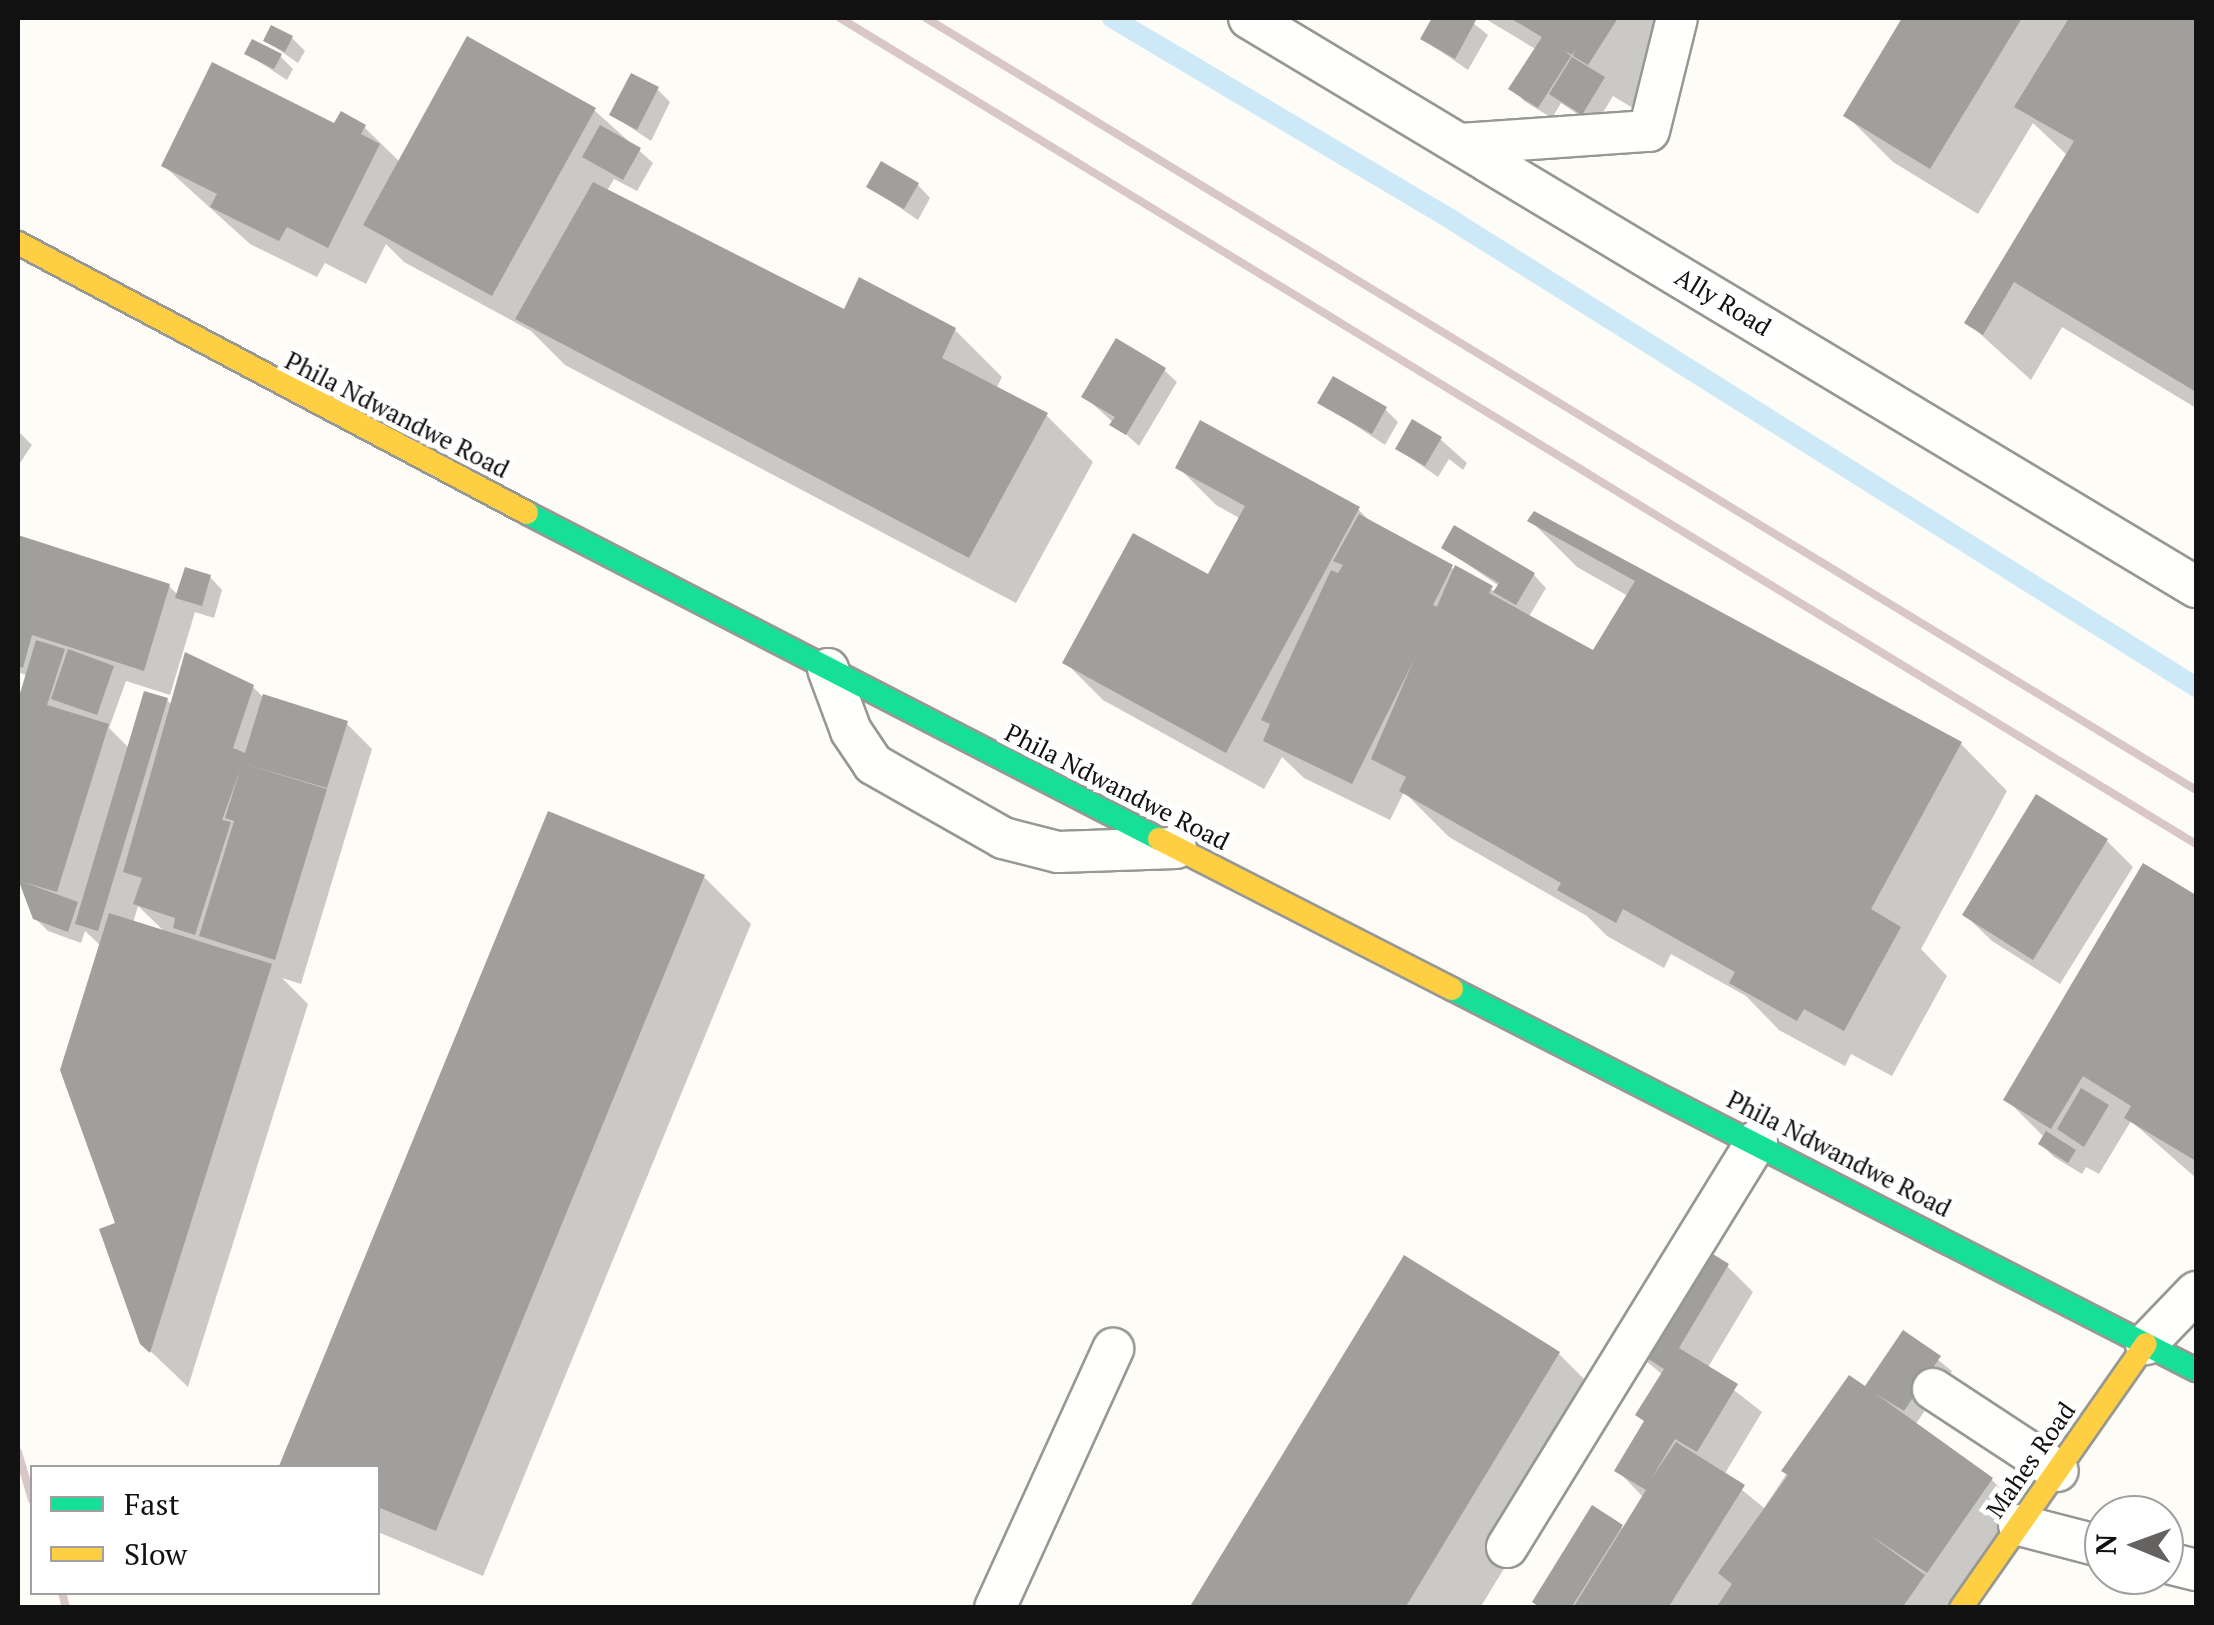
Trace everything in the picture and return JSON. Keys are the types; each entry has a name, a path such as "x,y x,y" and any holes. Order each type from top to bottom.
{"street":[{"name":"Phila Ndwandwe Road","path":"18,242 108,296 828,669 2196,1370"},
{"name":"Mahes Road","path":"1961,1608 2146,1344"}],"lane":[{"name":"Ally Road","path":"1248,18 2196,587"},
{"path":"1461,144 1649,131 1677,18"},
{"path":"828,669 851,731 872,764 1003,838 1058,852 1176,848"},
{"path":"1507,1547 1757,1142"},
{"path":"2146,1344 2196,1292"},
{"path":"995,1608 1113,1350"},
{"path":"1933,1389 2058,1471"},
{"path":"2019,1525 2084,1541"}],"building":[{"path":"1432,18 1476,20 1455,59 1420,39"},
{"path":"1510,18 1618,18 1588,65 1573,56 1575,50 1572,55 1563,50 1571,56 1538,108 1508,89 1542,37"},
{"path":"1902,18 2022,18 1930,169 1843,116"},
{"path":"2069,18 2196,18 2196,392 2014,282 1983,335 1964,323 2074,141 2014,107"},
{"path":"271,25 293,36 285,52 263,41"},
{"path":"467,36 596,108 492,296 363,225"},
{"path":"252,39 282,54 274,69 244,54"},
{"path":"1572,57 1605,77 1582,115 1549,94"},
{"path":"212,62 334,123 341,111 366,125 361,134 380,144 328,248 287,227 279,241 210,207 217,194 161,166"},
{"path":"631,73 659,87 637,130 609,115"},
{"path":"600,125 641,148 623,180 582,157"},
{"path":"881,161 919,183 904,209 866,187"},
{"path":"593,182 844,309 859,277 956,328 942,358 1048,413 969,558 515,319"},
{"path":"1116,338 1166,368 1126,435 1109,425 1115,417 1081,397"},
{"path":"1333,376 1387,407 1372,434 1317,403"},
{"path":"1412,419 1442,437 1425,466 1395,449"},
{"path":"1200,420 1360,507 1226,753 1062,663 1133,533 1208,574 1245,506 1175,468"},
{"path":"1534,511 1962,742 1871,909 1901,927 1844,1031 1804,1009 1797,1021 1729,983 1735,972 1623,909 1616,923 1557,890 1561,883 1399,791 1406,777 1371,759 1455,565 1493,586 1489,593 1593,650 1635,581 1527,521"},
{"path":"1359,514 1453,565 1433,605 1440,608 1352,784 1263,741 1270,724 1261,720 1331,570 1338,573 1343,565 1333,561"},
{"path":"1454,525 1535,573 1516,605 1493,592 1499,583 1441,548"},
{"path":"18,535 170,584 144,671 32,635 23,668 18,666"},
{"path":"185,567 211,575 202,606 175,598"},
{"path":"36,640 65,649 47,705 109,724 57,892 23,882 78,902 68,932 33,919 18,879 18,700"},
{"path":"68,649 114,666 97,715 51,699"},
{"path":"185,652 254,685 233,748 245,753 263,694 348,721 327,788 241,763 327,789 275,960 199,936 234,821 225,818 240,770 222,820 231,822 195,935 173,928 175,918 133,904 142,878 123,872"},
{"path":"144,691 168,698 98,931 75,924"},
{"path":"2036,794 2108,839 2033,960 1962,915"},
{"path":"548,811 705,875 436,1531 380,1508 380,1465 279,1465"},
{"path":"2143,863 2196,895 2196,1161 2124,1118 2131,1106 2083,1076 2051,1129 2003,1100"},
{"path":"109,913 272,964 150,1353 140,1344 99,1229 115,1223 60,1070"},
{"path":"2081,1088 2109,1105 2084,1147 2057,1129"},
{"path":"2046,1131 2076,1150 2068,1163 2038,1144"},
{"path":"1677,1232 1729,1264 1679,1348 1738,1384 1697,1452 1675,1439 1651,1479 1676,1442 1745,1485 1668,1608 1573,1608 1646,1490 1614,1471 1644,1421 1635,1415 1664,1369 1614,1337"},
{"path":"1404,1255 1560,1352 1405,1608 1189,1608"},
{"path":"1903,1330 1941,1356 1904,1411 1876,1394 1993,1478 1927,1573 1867,1533 1925,1575 1902,1608 1716,1608 1732,1584 1718,1573 1788,1475 1781,1471 1849,1375 1865,1386"},
{"path":"1592,1505 1623,1525 1571,1608 1541,1608 1532,1602"}],"waterway":[{"path":"1112,18 1455,222 2196,687"}],"railway":[{"path":"840,18 2196,844"},
{"path":"926,18 2196,790"},
{"path":"18,1452 30,1493"},
{"path":"63,1595 66,1608"}],"traffic: fast":[{"path":"527,513 1159,839"},
{"path":"1452,989 2196,1370"}],"traffic: slow":[{"path":"18,243 527,513"},
{"path":"1159,839 1452,989"},
{"path":"1961,1608 2146,1344"}]}
